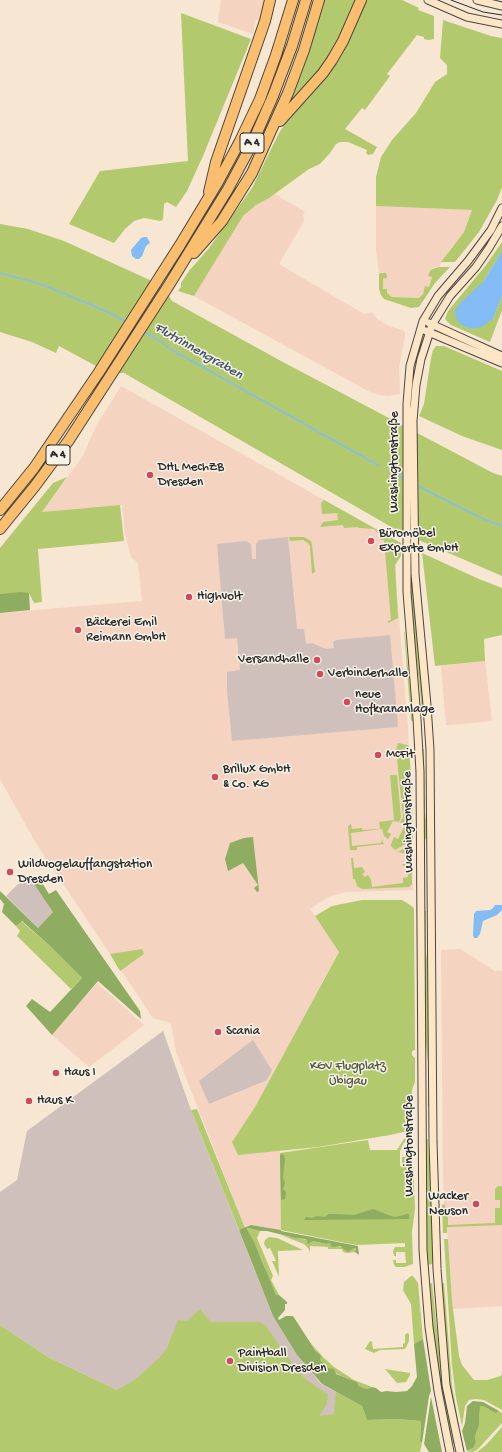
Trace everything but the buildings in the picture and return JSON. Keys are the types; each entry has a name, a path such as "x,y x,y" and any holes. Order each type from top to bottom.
{"highway":[{"path":"206,202 216,162 266,20 270,0"},
{"name":"A 4","path":"0,510 34,468 99,372 230,162 260,98 276,55 293,0"},
{"name":"A 4","path":"0,529 35,486 69,440 110,378 225,195 252,144 283,71 306,0"},
{"path":"176,274 222,221 252,173 296,72 319,0"},
{"path":"270,134 332,60 343,41 361,0"}],"main road":[{"path":"428,0 467,16 502,24"},
{"path":"480,0 502,6"},
{"name":"Washingtonstraße","path":"449,1449 438,1391 429,1327 423,1250 420,780 417,719 408,609 407,544 410,366 423,321 438,296 468,261 491,230 502,208"},
{"name":"Washingtonstraße","path":"460,1452 446,1385 438,1281 434,1164 430,746 416,598 410,420 421,359 432,325 450,296 476,267 502,226"},
{"path":"423,321 502,356"},
{"path":"420,329 502,363"}],"shaded area":[{"path":"221,0 266,0 261,21 256,20 253,34 218,22"},
{"path":"275,194 305,212 303,215 304,221 279,264 364,314 372,312 377,319 389,326 405,332 399,367 400,394 388,396 370,392 194,296 243,216 256,205"},
{"path":"376,206 472,210 464,232 450,249 439,267 432,268 430,271 432,277 429,287 425,286 423,294 419,298 392,297 383,289 383,272 379,274 376,248"},
{"path":"121,386 399,542 396,580 408,730 413,839 413,890 346,892 328,897 310,909 339,951 255,1107 232,1142 238,1154 280,1151 281,1230 251,1225 245,1228 176,1052 171,1023 153,1018 37,845 0,779 0,613 142,601 138,563 131,557 125,534 122,505 42,512 83,456 96,426"},
{"path":"288,537 297,629 304,629 306,644 312,643 326,649 334,648 333,642 336,640 390,635 398,727 232,741 227,691 227,672 240,670 237,638 225,639 217,544 246,541 251,544 252,559 256,559 256,544 259,540"},
{"path":"485,661 492,721 446,725 441,666"},
{"path":"30,878 54,911 38,928 6,896 17,885"},
{"path":"460,949 495,971 502,971 502,1306 453,1309 447,1227 445,1227 443,1180 441,950"},
{"path":"97,983 144,1025 89,1067 52,1035"},
{"path":"163,1031 191,1110 273,1316 297,1355 321,1384 362,1406 303,1425 117,1390 48,1357 0,1325 0,1192 17,1180 27,1131"},
{"path":"253,1040 272,1070 267,1080 209,1104 199,1081"}],"green space":[{"path":"323,0 358,0 331,57 288,106 295,87"},
{"path":"366,0 402,0 419,8 418,10 434,16 434,39 428,40 417,35 387,74 390,76 365,110 362,108 345,129 377,147 373,154 368,155 366,153 367,150 348,142 340,142 336,144 320,164 309,169 269,198 256,205 243,216 194,296 178,291 181,287 181,283 189,271 209,248 252,188 279,133 290,116 327,76 339,60 349,41"},
{"path":"181,13 251,39 187,191 176,207 167,202 164,204 163,219 161,221 144,218 134,221 125,229 114,243 69,224 100,171 188,161"},
{"path":"443,20 491,36 502,38 502,187 497,200 479,232 455,262 441,262 464,232 472,210 376,206 376,177 381,157 392,140 416,113 435,82 447,74 447,65 440,58"},
{"path":"0,224 28,229 64,241 163,286 172,301 281,361 493,473 502,476 502,576 400,532 124,373 109,373 59,346 56,353 32,342 0,332"},
{"path":"502,242 502,251 483,282 493,319 502,296 502,310 490,342 451,325 445,319 448,311 486,265"},
{"path":"439,267 450,267 435,283 419,307 411,308 384,299 381,295 379,289 379,274 381,273 386,273 387,276 387,278 383,279 383,289 387,289 387,293 392,297 419,298 423,294 425,286 429,287 432,277 428,276 430,271"},
{"path":"436,346 444,346 502,371 502,450 462,436 419,416 424,404 431,358 433,350"},
{"path":"67,477 42,512 120,505 124,541 38,549 42,602 34,603 29,593 0,594 0,548 53,483"},
{"path":"324,500 401,543 401,556 395,565 398,618 388,623 388,621 391,620 384,540 380,540 379,534 374,529 358,527 344,528 343,525 320,527 323,522 338,520 338,513 322,514 321,503"},
{"path":"289,537 304,537 311,541 315,572 312,574 310,546 308,543 303,540 290,541"},
{"path":"410,547 413,597 425,719 423,720 410,597"},
{"path":"422,553 502,588 502,635 484,639 485,661 435,666"},
{"path":"21,592 29,593 30,610 0,613 0,594"},
{"path":"404,631 405,633 413,721 411,721"},
{"path":"398,743 409,746 412,785 413,840 395,850 391,844 394,837 398,839 405,825 400,822 403,817 396,750"},
{"path":"422,749 424,749 425,812 428,836 424,841"},
{"path":"390,775 397,775 401,817 399,822 393,821 387,832 391,834 388,839 384,836 382,829 351,833 352,846 381,843 382,840 384,844 357,847 357,850 350,850 349,825 351,824 352,829 380,829 379,822 394,820"},
{"path":"253,837 259,891 257,892 254,888 258,885 243,863 228,871 225,859 230,843 244,838"},
{"path":"411,844 412,884 409,887 363,889 357,886 355,879 353,879 351,858 353,858 354,868 362,867 365,872 362,874 365,877 368,875 371,880 372,887 403,883 403,878 408,877 407,866 403,866 403,864 407,864 407,854 398,852"},
{"path":"34,876 39,878 49,894 56,890 140,1011 141,1019 98,981 52,1035 26,1006 32,999 50,1012 82,978 22,921 16,926 2,912 4,904 0,899 0,891 38,928 53,912 30,878"},
{"name":"KGV Flugplatz Übigau","path":"362,900 402,900 414,909 415,1050 412,1051 412,1055 415,1058 415,1082 412,1090 412,1130 318,1147 238,1155 232,1142 255,1107 339,952 315,916 332,906"},
{"path":"424,911 426,911 426,952 429,973 430,1106 428,1106 428,1061 425,1037"},
{"path":"21,921 50,946 82,978 71,989 17,936 20,931 16,926"},
{"path":"142,949 144,954 120,971 110,954"},
{"path":"197,1109 245,1228 239,1230 191,1110"},
{"path":"409,1136 412,1136 415,1209 412,1232 413,1264 404,1267 396,1267 394,1265 393,1260 396,1260 396,1263 406,1263 405,1252 396,1252 396,1256 394,1256 393,1251 395,1247 405,1247 405,1243 356,1245 281,1230 280,1153 368,1140 370,1150 397,1150 407,1137 407,1140 403,1144 400,1151 400,1166 402,1167 402,1157 405,1157 406,1149 404,1147 409,1141"},
{"path":"428,1139 431,1171 433,1261 432,1264 427,1265 425,1140"},
{"path":"283,1154 285,1158 283,1178 285,1183 283,1189 286,1192 285,1199 281,1200 280,1155"},
{"path":"498,1186 502,1186 502,1225 447,1227 447,1233 443,1233 442,1205 445,1204 446,1215 448,1215 448,1225 495,1223 495,1208 500,1208 500,1200 495,1200 495,1189"},
{"path":"373,1209 396,1217 409,1214 409,1219 304,1220 306,1217 325,1217 329,1214 354,1215"},
{"path":"251,1225 358,1246 359,1255 355,1252 355,1248 348,1252 340,1246 332,1247 330,1243 326,1244 313,1241 308,1244 307,1240 305,1239 267,1231 247,1229 276,1295 279,1295 287,1302 287,1304 285,1304 285,1310 278,1318 279,1320 286,1316 293,1316 315,1350 321,1356 320,1360 328,1368 334,1369 336,1374 357,1382 359,1386 367,1389 372,1387 381,1392 407,1391 417,1377 414,1344 423,1339 431,1391 422,1443 420,1441 421,1421 398,1419 367,1420 362,1406 322,1384 297,1355 273,1316 239,1230"},
{"path":"247,1229 260,1231 257,1238 273,1276 271,1280 279,1295 276,1295 267,1276 263,1263"},
{"path":"281,1235 307,1240 310,1243 313,1241 326,1244 329,1243 344,1248 355,1248 356,1251 347,1253 343,1252 342,1249 328,1249 328,1247 310,1246 310,1252 304,1244"},
{"path":"269,1237 277,1238 303,1250 278,1251 279,1277 272,1261 276,1261 270,1248 267,1249 264,1244 265,1240"},
{"path":"444,1239 448,1239 452,1301 459,1356 462,1365 474,1380 487,1380 501,1376 502,1373 502,1410 484,1400 469,1400 465,1406 462,1426 456,1398 452,1365"},
{"path":"413,1276 418,1283 423,1339 414,1344 411,1304 403,1290 404,1282"},
{"path":"432,1283 443,1388 454,1444 452,1445 436,1364 428,1284"},
{"path":"442,1283 444,1283 452,1385 459,1426 450,1385"},
{"path":"200,1309 211,1322 259,1322 266,1326 304,1378 328,1395 327,1404 319,1416 334,1414 336,1392 362,1406 367,1420 398,1419 421,1421 420,1441 422,1443 420,1452 0,1452 0,1325 48,1357 117,1390 136,1379 160,1357 167,1348 178,1320 187,1321"},
{"path":"407,1333 409,1334 409,1341 405,1349 380,1350 374,1353 365,1349 370,1341 372,1342 373,1349 403,1347 403,1344 405,1343 405,1335"},
{"path":"309,1341 334,1367 354,1380 372,1387 367,1389 361,1387 357,1382 339,1375 328,1368 320,1360 320,1356"},
{"path":"385,1369 410,1373 410,1375 406,1382 397,1383"},
{"path":"431,1397 442,1452 429,1452 424,1444"},
{"path":"473,1401 483,1402 499,1411 496,1413 483,1406 480,1406 479,1426 475,1436 476,1443 473,1448 467,1451 462,1431 465,1423 467,1406"},
{"path":"480,1406 502,1413 502,1423 477,1450 467,1452 473,1448 476,1443 475,1436 479,1426"},
{"path":"502,1427 502,1452 477,1452 486,1445"}],"water":[{"path":"147,237 150,243 146,246 142,256 139,259 136,259 132,256 131,250 141,238"},
{"path":"502,251 502,296 493,319 480,328 468,328 460,324 456,318 455,310 461,302 483,282"},
{"path":"495,905 502,905 502,910 497,915 483,921 480,934 477,938 474,938 474,914 476,911 490,910"}],"waterway":[{"name":"Flutrinnengraben","path":"0,273 37,283 68,295 110,313 126,322"},
{"name":"Flutrinnengraben","path":"144,332 172,350 378,465"},
{"name":"Flutrinnengraben","path":"389,471 405,479"},
{"name":"Flutrinnengraben","path":"416,485 481,518 502,526"}],"tram line":[{"path":"451,0 483,12 502,15"}],"place":[{"name":"DHL MechZB Dresden","path":"150,475"},
{"name":"Büromöbel Experte GmbH","path":"371,541"},
{"name":"Highvolt","path":"189,597"},
{"name":"Bäckerei Emil Reimann GmbH","path":"78,630"},
{"name":"Versandhalle","path":"317,660"},
{"name":"Verbinderhalle","path":"320,674"},
{"name":"neue Hofkrananlage","path":"347,702"},
{"name":"McFit","path":"378,755"},
{"name":"Brillux GmbH & Co. KG","path":"215,777"},
{"name":"Wildvogelauffangstation Dresden","path":"10,872"},
{"name":"Scania","path":"218,1032"},
{"name":"Haus I","path":"56,1073"},
{"name":"Haus K","path":"29,1101"},
{"name":"Wacker Neuson","path":"476,1204"},
{"name":"Paintball Division Dresden","path":"230,1361"}]}
